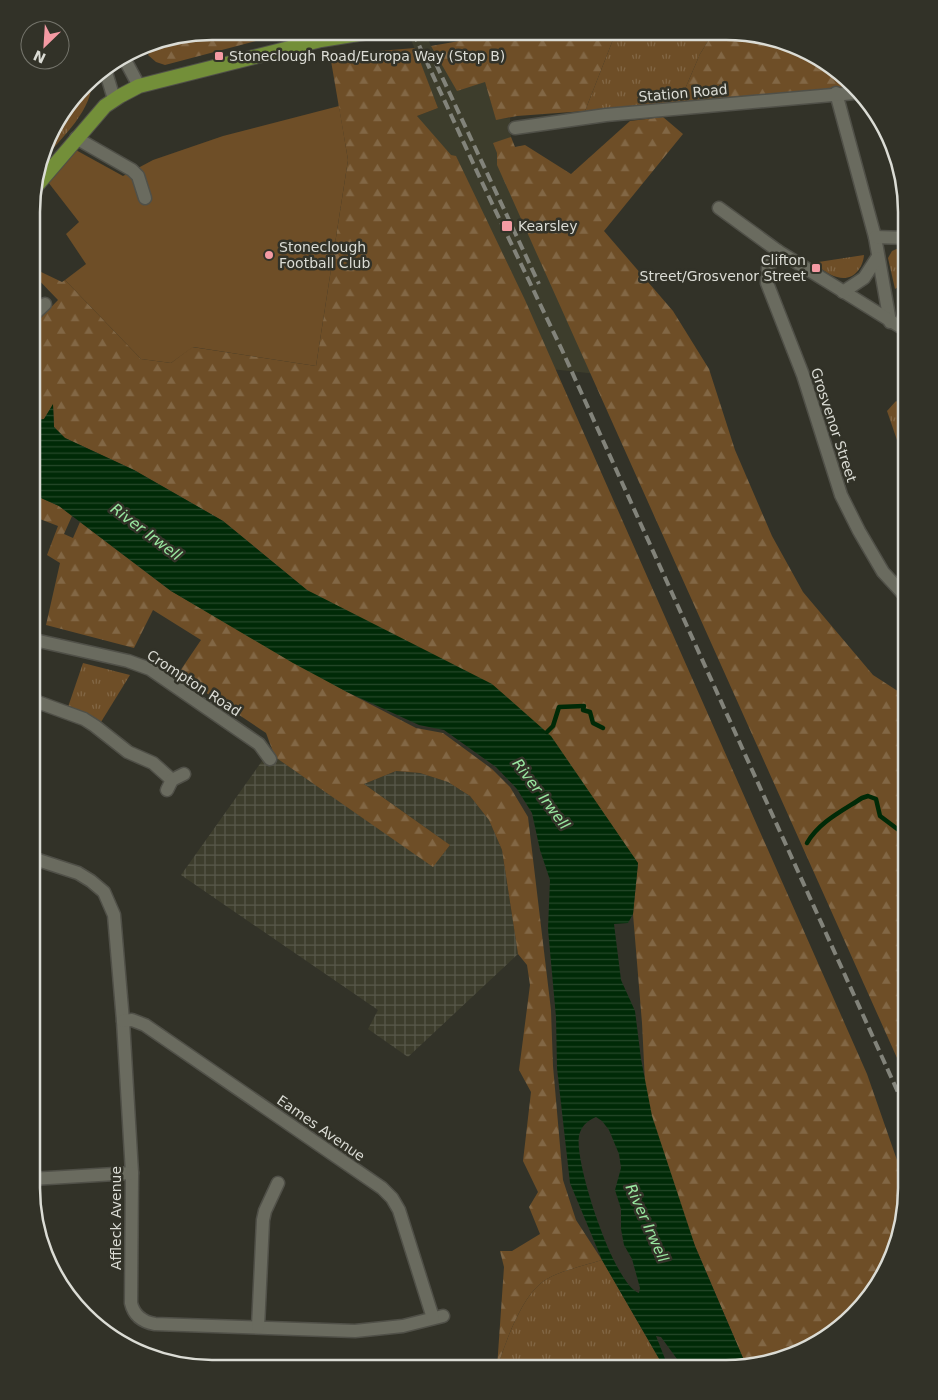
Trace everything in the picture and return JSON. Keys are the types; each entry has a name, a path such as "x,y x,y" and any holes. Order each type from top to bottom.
{"main road":[{"path":"44,177 105,106 139,86 321,40"}],"street":[{"path":"127,63 139,86"},
{"path":"107,76 114,99"},
{"name":"Station Road","path":"515,128 606,115 851,93"},
{"path":"836,94 874,237 890,322"},
{"path":"76,138 132,170 138,176 145,198"},
{"path":"719,208 778,251 898,327"},
{"path":"874,237 898,238"},
{"name":"Grosvenor Street","path":"778,251 768,268 767,283 803,375 841,495 859,532 883,572 898,588"},
{"path":"843,292 864,278 877,258"},
{"path":"40,309 45,304"},
{"name":"Crompton Road","path":"40,641 128,661 150,670 259,744 270,759"},
{"path":"40,703 84,719 128,752 153,763 174,781"},
{"name":"Affleck Avenue","path":"40,861 78,873 92,881 104,892 110,902 114,915 123,1021 132,1173 132,1303 133,1310 139,1318 147,1323 156,1324 355,1331 403,1326 438,1317"},
{"name":"Eames Avenue","path":"123,1021 132,1020 145,1025 382,1188 392,1198 399,1210 438,1317"},
{"path":"40,1178 132,1173"},
{"path":"258,1328 263,1220 278,1199 278,1183"}],"shaded area":[{"path":"411,40 428,40 431,46 485,82 496,119 510,118 511,137 514,147 607,375 512,365 417,116 438,108"},
{"path":"275,757 433,866 450,845 364,784 396,771 420,773 448,782 470,796 489,820 502,850 518,954 408,1057 368,1029 378,1010 181,875 262,761"}],"green space":[{"path":"200,40 260,40 165,65 156,62 148,55 156,49"},
{"path":"465,40 613,40 585,111 517,116 496,120 485,82 457,91 431,46"},
{"path":"613,40 709,40 700,54 679,103 585,111"},
{"path":"709,40 749,41 771,46 792,53 812,63 831,75 847,89 679,103 700,54"},
{"path":"415,48 438,108 417,116 451,155 456,156 525,300 867,1074 898,1163 898,1200 889,1244 869,1284 848,1310 831,1325 792,1347 760,1357 744,1359 695,1246 647,1122 642,1023 633,914 638,863 223,521 134,470 65,438 54,427 53,405 44,419 40,420 40,319 58,300 40,281 40,271 62,282 65,280 141,359 171,363 192,347 316,366 348,160 330,55"},
{"path":"91,89 88,101 82,112 52,150 69,116"},
{"path":"339,106 348,160 316,366 193,347 171,363 141,359 65,280 86,264 66,234 79,222 48,182 74,149 123,176 153,160 223,136"},
{"path":"663,117 683,134 604,231 673,311 709,369 735,450 772,536 803,592 873,675 898,691 898,1060 497,165 497,153 493,143 511,137 515,147 525,145 571,174 630,121"},
{"path":"898,248 898,287 895,289 888,258 892,251"},
{"path":"864,255 859,269 847,278 827,273 812,263"},
{"path":"896,401 898,402 898,443 887,411"},
{"path":"40,498 59,506 72,516 64,534 73,538 80,522 171,591 347,692 416,728 443,733 492,769 510,787 528,817 551,1010 553,1066 563,1180 576,1220 602,1260 559,1273 538,1286 530,1295 516,1319 500,1360 498,1360 504,1267 500,1251 512,1251 540,1234 529,1207 538,1192 523,1161 531,1092 519,1070 530,985 527,965 518,954 502,850 489,820 470,796 448,782 420,773 396,771 364,784 450,845 433,867 275,757 266,733 178,674 201,640 153,610 134,648 46,625 60,563 47,555 58,526 40,519"},
{"path":"83,663 130,675 101,722 68,707"},
{"path":"602,1260 660,1360 500,1360 516,1319 530,1295 547,1279 573,1268"}],"water":[{"name":"River Irwell","path":"53,404 54,427 65,438 134,470 223,521 307,590 492,684 551,736 638,863 633,914 628,923 614,924 621,980 635,1011 641,1059 652,1116 695,1246 744,1359 677,1360 661,1337 656,1336 665,1360 660,1360 602,1260 570,1183 557,1068 556,1017 548,929 550,880 540,850 532,813 517,789 496,767 444,730 419,725 347,692 293,663 171,591 59,506 40,498 40,420 44,419","holes":["596,1117 609,1130 619,1154 621,1168 615,1190 621,1209 621,1229 624,1245 632,1259 640,1288 639,1293 629,1285 618,1269 608,1247 589,1195 579,1150 579,1136 585,1124"]}],"waterway":[{"path":"547,732 553,726 559,707 584,706 583,710 590,712 593,723 603,728"},
{"path":"807,843 824,823 839,812 868,796 876,799 880,816 898,830"}],"railway":[{"path":"417,40 562,350 898,1092"},
{"path":"436,64 539,284"}],"place":[{"name":"Stoneclough Road/Europa Way (Stop B)","path":"219,56"},
{"name":"Kearsley","path":"507,226"},
{"name":"Stoneclough Football Club","path":"269,255"},
{"name":"Clifton Street/Grosvenor Street","path":"816,268"}]}
